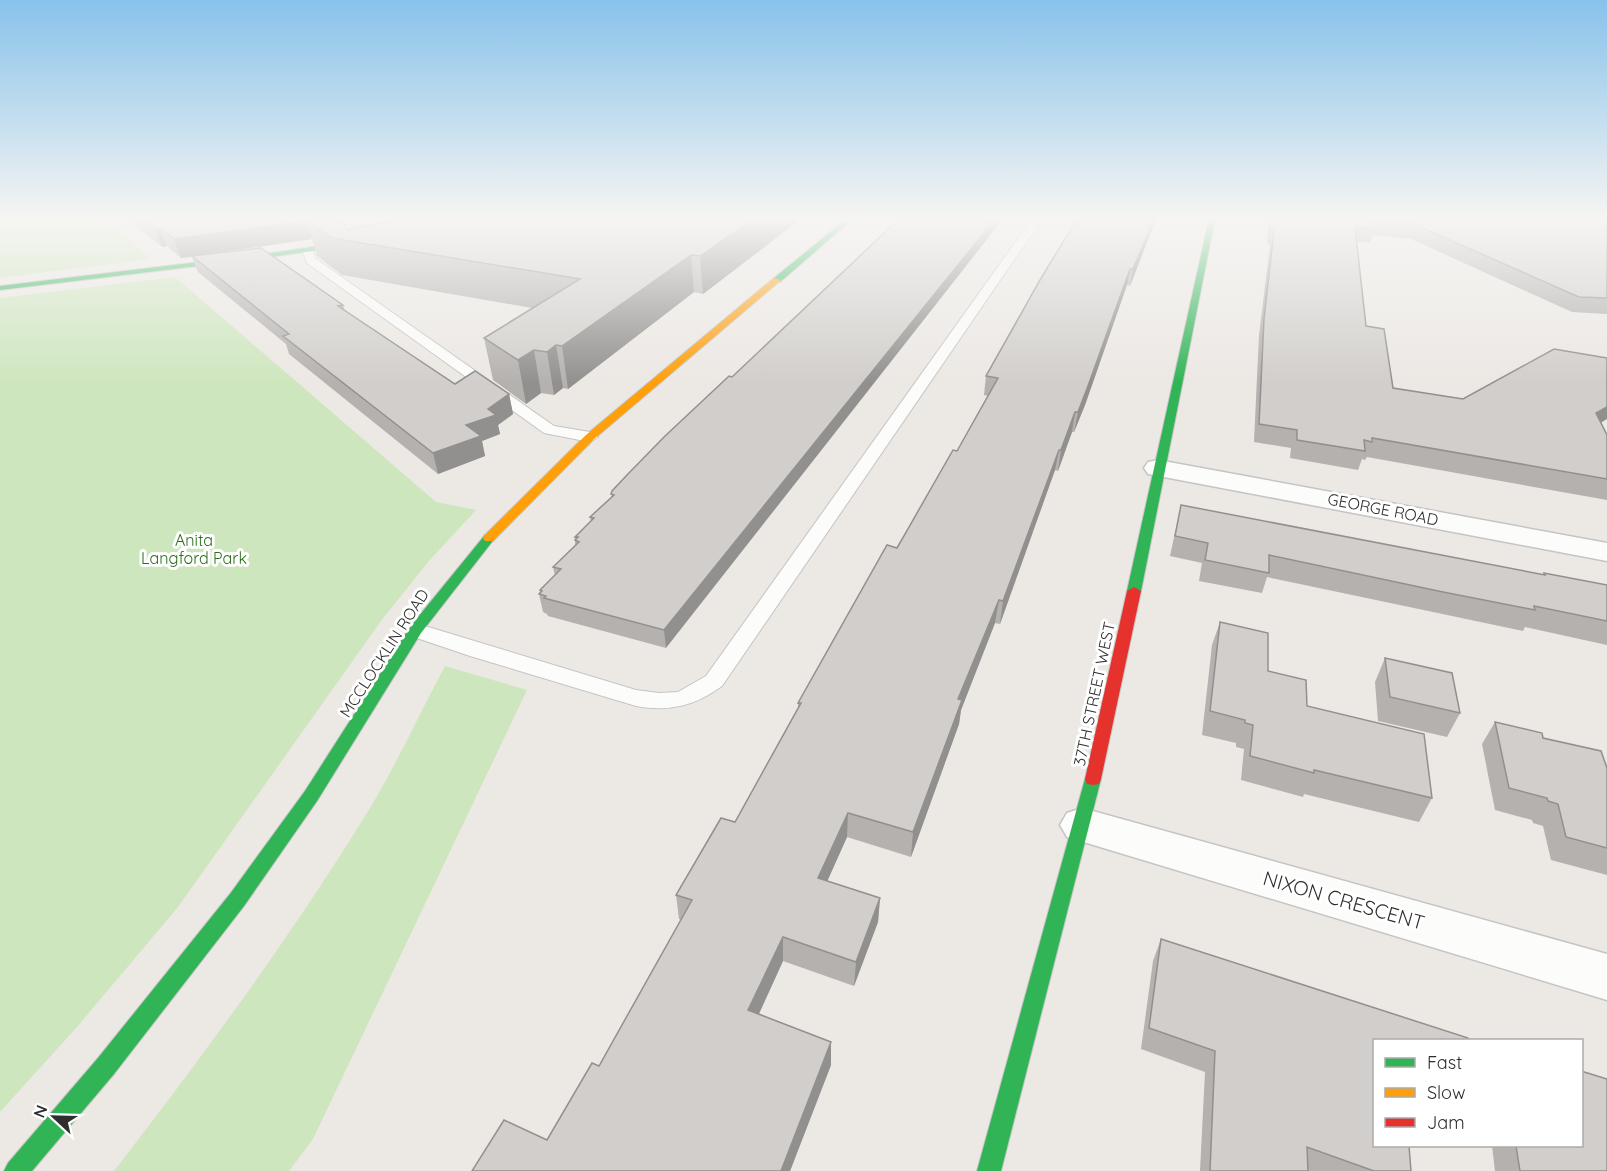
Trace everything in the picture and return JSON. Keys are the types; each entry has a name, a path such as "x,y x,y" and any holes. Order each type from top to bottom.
{"street":[{"path":"0,288 116,274"},
{"name":"MCCLOCKLIN ROAD","path":"16,1171 106,1065 237,900 311,796 416,630 486,541 590,437 785,274"},
{"name":"37TH STREET WEST","path":"989,1171 1082,825 1200,274"},
{"name":"GEORGE ROAD","path":"1158,468 1607,552"},
{"name":"NIXON CRESCENT","path":"1082,825 1607,977"}],"lane":[{"path":"329,274 549,430 590,437"},
{"path":"416,630 477,651 636,698 655,702 676,701 696,695 714,681 999,274"}],"green space":[{"path":"0,274 34,274 0,278"},
{"name":"Anita Langford Park","path":"175,277 436,502 476,510 428,562 381,621 178,907 77,1027 0,1112 0,298"},
{"path":"445,666 527,690 313,1139 289,1171 114,1171 216,1036 313,898 383,786"}],"building":[{"path":"214,274 298,274 343,305 338,306 455,384 475,371 509,394 488,409 496,415 466,425 481,436 433,453 283,336 289,334"},
{"path":"548,274 665,274 562,346 556,345 547,352 534,350 518,360 484,338 580,279"},
{"path":"841,274 951,274 664,630 544,598 546,596 539,594 542,591 540,590 561,569 553,567 579,542 575,540 578,537 575,537 594,518 590,517 614,495 611,494 612,491 664,437 729,376 732,377"},
{"path":"1044,274 1128,274 1088,386 1078,412 1075,412 1061,450 1059,450 1003,601 999,600 958,699 962,700 913,832 848,813 818,878 880,898 856,962 783,937 748,1010 831,1042 781,1171 472,1171 504,1120 547,1140 592,1063 599,1066 692,900 676,895 721,818 735,822 801,703 798,703 887,545 897,548 953,450 957,451 998,378 986,376"},
{"path":"1269,274 1360,274 1366,326 1384,329 1393,388 1463,399 1554,349 1607,358 1607,407 1596,413 1607,435 1607,479 1372,438 1372,442 1364,440 1365,451 1297,440 1297,430 1259,424 1264,319"},
{"path":"1526,274 1607,274 1607,298 1579,297"},
{"path":"1181,505 1607,585 1607,621 1534,606 1535,610 1269,555 1269,573 1205,560 1208,543 1175,536"},
{"path":"1220,622 1268,633 1268,671 1306,680 1307,706 1424,734 1432,798 1314,770 1314,773 1250,756 1253,725 1245,723 1245,720 1210,711"},
{"path":"1385,658 1452,673 1460,713 1390,697"},
{"path":"1495,722 1542,733 1543,738 1601,751 1607,768 1607,848 1566,837 1558,804 1548,801 1547,798 1509,788"},
{"path":"1161,939 1468,1039 1373,1039 1373,1147 1409,1147 1411,1171 1374,1171 1307,1147 1308,1171 1210,1171 1215,1051 1149,1028"},
{"path":"1583,1072 1607,1079 1607,1171 1520,1171 1516,1147 1583,1147"}],"traffic: fast":[{"path":"0,288 119,274"},
{"path":"777,280 785,274"},
{"path":"1134,591 1201,274"},
{"path":"16,1171 106,1066 237,900 311,796 415,630 489,538"},
{"path":"989,1171 1093,779"}],"traffic: slow":[{"path":"489,538 590,437 777,280"}],"traffic: jam":[{"path":"1093,779 1134,591"}]}
